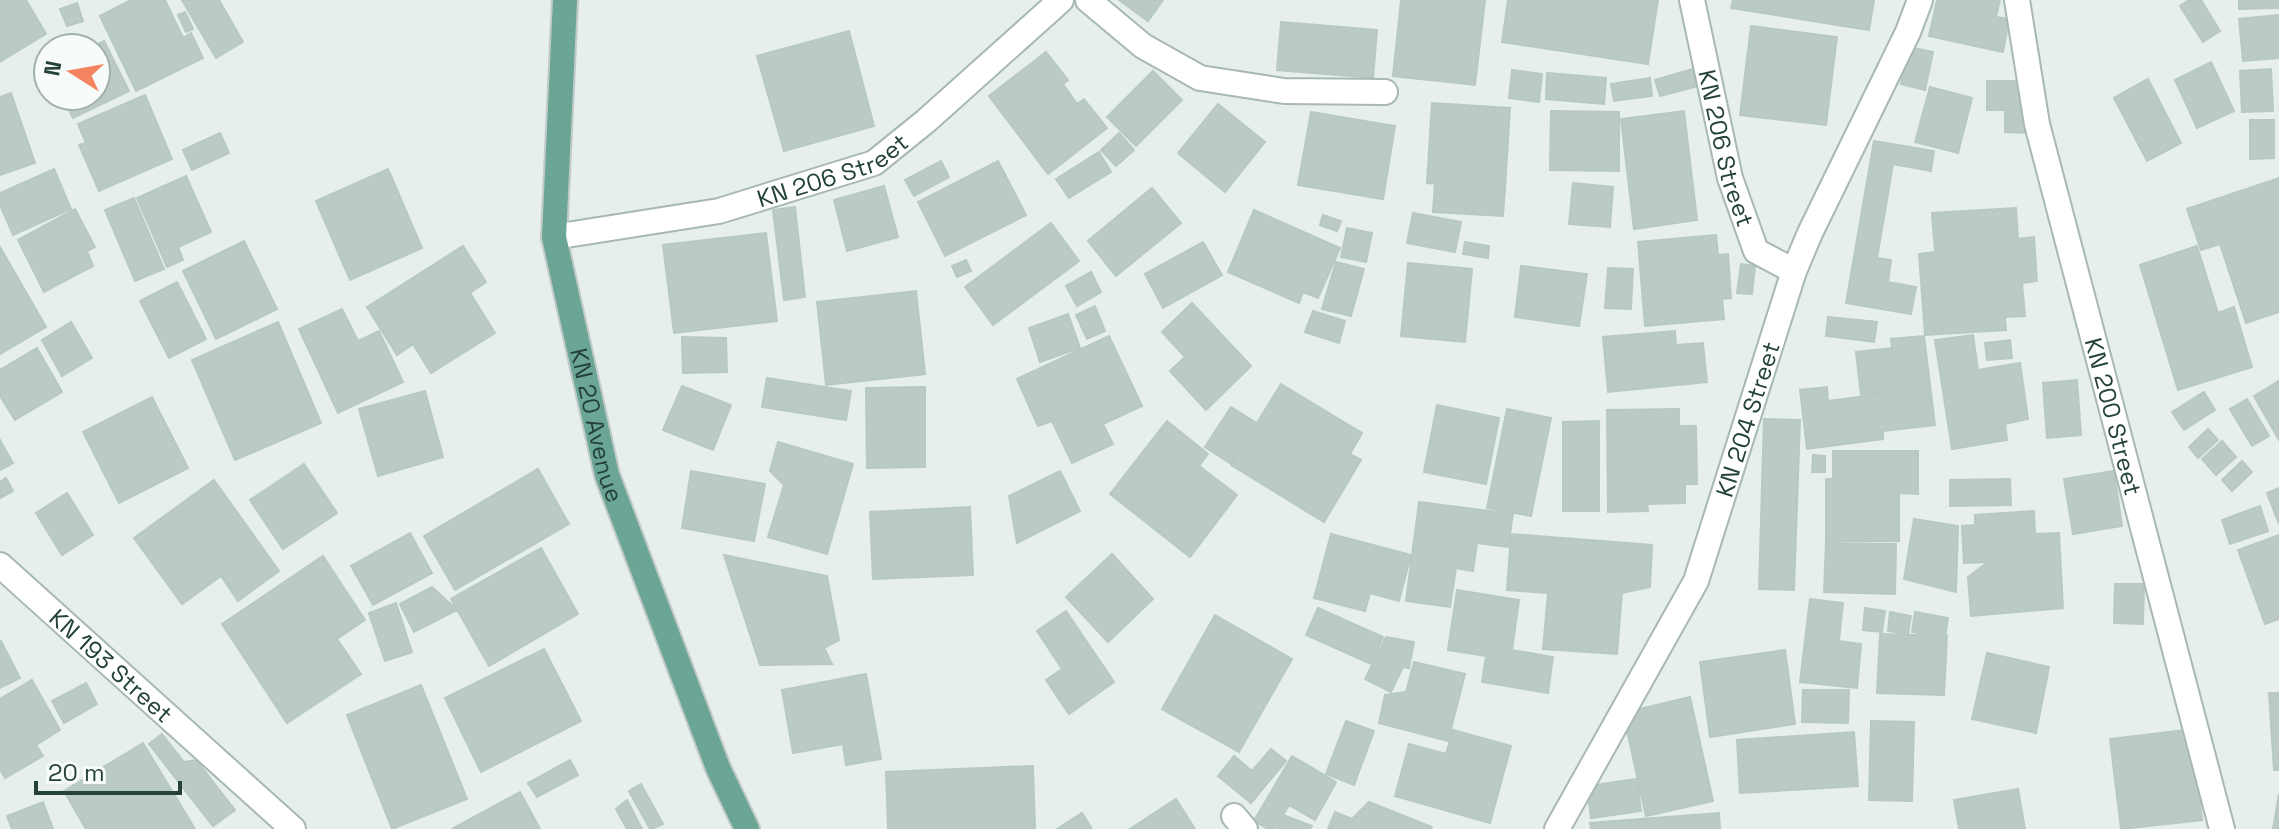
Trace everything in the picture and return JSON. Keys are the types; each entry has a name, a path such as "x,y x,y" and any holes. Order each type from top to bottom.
{"main road":[{"name":"KN 20 Avenue","path":"565,0 554,237 607,475 718,768 747,829"}],"street":[{"name":"KN 206 Street","path":"554,237 719,211 874,163 926,121 1061,0"},
{"path":"1088,0 1143,46 1200,78 1284,91 1385,92"},
{"name":"KN 206 Street","path":"1692,0 1730,178 1756,251 1794,271"},
{"name":"KN 204 Street","path":"1557,829 1696,581 1794,271 1908,32 1920,0"},
{"name":"KN 200 Street","path":"2017,0 2037,124 2222,829"},
{"name":"KN 193 Street","path":"0,565 293,829"}],"building":[{"path":"0,0 26,0 45,32 32,32 32,42 1,61"},
{"path":"131,0 165,0 183,38 191,33 203,58 136,91 112,41 112,32 108,32 100,16"},
{"path":"182,0 219,0 243,42 216,58"},
{"path":"1119,0 1163,0 1148,21"},
{"path":"1401,0 1485,0 1475,85 1393,76"},
{"path":"1508,0 1658,0 1648,64 1502,42"},
{"path":"1733,0 1874,0 1869,30 1731,8"},
{"path":"1937,0 2000,0 1996,17 2009,19 2003,52 1929,36"},
{"path":"2189,0 2201,0 2220,31 2203,42 2180,6"},
{"path":"2239,0 2279,0 2279,8 2239,9"},
{"path":"77,3 83,21 67,26 60,9"},
{"path":"185,12 193,29 186,32 178,15"},
{"path":"2279,15 2279,58 2243,61 2239,19"},
{"path":"1281,22 1377,30 1373,78 1277,70"},
{"path":"1751,26 1837,37 1826,125 1740,115"},
{"path":"849,31 874,126 784,151 757,56"},
{"path":"1909,47 1933,52 1925,90 1901,84"},
{"path":"1046,52 1068,80 1063,84 1077,104 1084,99 1107,128 1048,174 989,96"},
{"path":"112,57 129,91 112,99"},
{"path":"2211,62 2234,111 2197,128 2175,80"},
{"path":"1693,69 1698,86 1660,96 1655,80"},
{"path":"2271,69 2273,111 2242,112 2240,71"},
{"path":"1512,70 1542,74 1539,102 1509,98"},
{"path":"1153,71 1182,100 1136,146 1107,117"},
{"path":"1547,73 1606,78 1604,104 1546,99"},
{"path":"1650,78 1652,96 1614,101 1611,84"},
{"path":"2148,79 2181,143 2147,161 2114,98"},
{"path":"1987,81 2027,81 2027,133 2005,132 2005,110 1987,110"},
{"path":"1930,87 1972,98 1958,153 1915,142"},
{"path":"11,93 35,163 0,175 0,97"},
{"path":"145,95 172,159 99,191 79,145 86,143 78,124 112,112 112,109"},
{"path":"1432,103 1510,108 1505,188 1427,183"},
{"path":"1218,104 1265,142 1225,192 1178,153"},
{"path":"1551,111 1619,112 1619,171 1550,170"},
{"path":"1684,111 1697,220 1634,229 1621,119"},
{"path":"70,112 85,112 73,118"},
{"path":"1311,112 1395,126 1383,199 1298,185"},
{"path":"2250,120 2274,120 2274,158 2250,159"},
{"path":"220,133 229,153 192,170 183,150"},
{"path":"1119,133 1134,150 1116,166 1101,150"},
{"path":"1874,141 1934,151 1931,171 1893,164 1877,258 1891,260 1888,282 1916,287 1911,314 1846,303"},
{"path":"1099,152 1111,172 1069,198 1056,179"},
{"path":"941,161 949,177 914,196 905,180"},
{"path":"998,161 1026,215 945,256 918,202"},
{"path":"54,169 71,209 13,235 0,205 0,193"},
{"path":"388,169 422,248 350,280 316,201"},
{"path":"186,176 211,232 178,247 183,260 167,267 137,198"},
{"path":"2279,178 2279,312 2246,323 2220,244 2201,250 2187,209"},
{"path":"1435,183 1505,188 1503,216 1433,212"},
{"path":"1573,183 1613,187 1610,227 1569,224"},
{"path":"884,186 898,237 847,251 834,200"},
{"path":"1152,188 1181,223 1116,276 1088,241"},
{"path":"134,198 164,269 135,281 105,210"},
{"path":"795,207 805,297 784,300 773,210"},
{"path":"2016,208 2018,239 2034,237 2037,281 2022,283 2025,316 2005,317 2006,330 1925,335 1919,254 1935,252 1932,213"},
{"path":"75,209 95,247 87,251 93,266 44,292 18,240"},
{"path":"1254,210 1340,248 1318,298 1303,292 1299,303 1228,272"},
{"path":"1413,213 1461,222 1455,252 1407,243"},
{"path":"1323,215 1341,221 1337,231 1320,225"},
{"path":"1051,223 1079,261 993,325 965,287"},
{"path":"1347,228 1372,233 1366,262 1341,257"},
{"path":"766,233 777,321 674,333 663,245"},
{"path":"1716,235 1718,255 1728,254 1731,298 1722,299 1724,319 1645,326 1638,242"},
{"path":"244,241 277,309 216,339 183,271"},
{"path":"1203,242 1222,275 1163,308 1145,274"},
{"path":"1465,242 1489,246 1488,258 1463,254"},
{"path":"463,246 486,282 470,293 495,333 431,373 413,344 397,355 367,307"},
{"path":"2197,246 2218,313 2234,307 2252,367 2178,390 2140,265"},
{"path":"0,247 46,327 0,354"},
{"path":"966,260 971,271 957,277 952,266"},
{"path":"1336,262 1364,269 1351,316 1322,309"},
{"path":"1408,263 1472,269 1465,342 1401,336"},
{"path":"1741,264 1755,266 1752,294 1737,293"},
{"path":"1521,266 1587,274 1579,326 1515,317"},
{"path":"1608,268 1633,269 1631,309 1605,308"},
{"path":"1091,272 1101,292 1077,306 1066,286"},
{"path":"177,282 206,339 169,358 140,301"},
{"path":"916,291 925,374 826,385 817,302"},
{"path":"1192,303 1251,366 1206,410 1170,371 1185,357 1162,332"},
{"path":"1095,306 1105,331 1087,339 1076,315"},
{"path":"342,309 358,341 379,331 403,382 338,413 299,329"},
{"path":"1313,311 1345,321 1339,343 1305,332"},
{"path":"1068,314 1080,348 1040,362 1029,328"},
{"path":"1828,317 1877,322 1874,342 1826,336"},
{"path":"71,322 92,358 62,376 42,340"},
{"path":"278,322 321,423 235,460 192,360"},
{"path":"1675,331 1676,345 1703,343 1707,382 1608,392 1603,337"},
{"path":"1973,335 1978,370 2020,363 2028,419 2005,424 2007,440 1952,449 1935,340"},
{"path":"1109,336 1142,406 1103,424 1113,444 1072,463 1052,421 1038,426 1017,379"},
{"path":"1924,336 1935,425 1883,431 1883,439 1807,449 1800,390 1827,387 1828,401 1897,392 1891,339"},
{"path":"682,337 726,338 727,372 683,373"},
{"path":"2010,340 2012,358 1987,360 1985,343"},
{"path":"37,348 62,392 15,420 0,396 0,370"},
{"path":"1892,348 1897,390 1861,395 1856,352"},
{"path":"767,378 851,391 846,420 762,407"},
{"path":"2077,380 2081,435 2047,438 2043,383"},
{"path":"2279,381 2279,440 2254,396"},
{"path":"1281,384 1362,433 1350,454 1361,460 1324,522 1231,465"},
{"path":"682,386 731,405 713,450 663,430"},
{"path":"925,387 925,467 867,468 866,388"},
{"path":"425,391 443,457 378,476 359,409"},
{"path":"2204,392 2215,410 2184,430 2172,412"},
{"path":"152,397 188,468 119,503 83,432"},
{"path":"2247,399 2269,436 2252,446 2230,409"},
{"path":"1437,405 1499,418 1486,484 1424,472"},
{"path":"1231,407 1255,422 1230,463 1205,447"},
{"path":"1507,409 1551,418 1531,516 1487,508"},
{"path":"1679,409 1679,426 1696,426 1697,484 1685,484 1685,503 1647,504 1648,511 1608,512 1607,410"},
{"path":"1764,419 1800,420 1794,590 1759,589"},
{"path":"1167,421 1208,454 1199,466 1237,495 1190,557 1110,494"},
{"path":"1599,421 1599,511 1563,511 1563,422"},
{"path":"2208,429 2218,440 2198,458 2189,447"},
{"path":"0,440 13,463 0,470"},
{"path":"2222,441 2236,457 2216,475 2202,459"},
{"path":"778,442 853,464 827,554 768,537 784,485 770,471"},
{"path":"1833,451 1918,451 1918,494 1899,493 1899,541 1826,541 1826,479 1833,479"},
{"path":"1813,455 1825,456 1825,472 1812,472"},
{"path":"2242,461 2252,472 2232,491 2222,480"},
{"path":"304,464 337,513 283,549 250,500"},
{"path":"538,469 569,524 455,590 424,536"},
{"path":"691,471 765,484 754,541 682,528"},
{"path":"1060,471 1080,511 1017,543 1009,496"},
{"path":"2114,471 2122,526 2073,534 2064,479"},
{"path":"6,478 13,491 0,498 0,482"},
{"path":"2010,479 2011,505 1950,506 1950,480"},
{"path":"214,480 279,571 238,601 221,576 182,604 134,538"},
{"path":"2279,488 2279,524 2267,493"},
{"path":"67,493 93,535 62,555 36,513"},
{"path":"1419,502 1513,514 1508,547 1477,543 1473,571 1456,568 1450,607 1406,601"},
{"path":"2260,506 2268,531 2230,544 2222,520"},
{"path":"970,507 973,575 873,579 870,512"},
{"path":"2034,511 2035,534 2059,533 2063,608 1971,616 1968,577 1988,562 1964,563 1962,526 1975,525 1975,515"},
{"path":"1914,519 1958,526 1956,592 1904,579"},
{"path":"410,533 432,573 373,605 351,566"},
{"path":"1331,534 1411,555 1399,601 1370,593 1365,611 1314,598"},
{"path":"1511,534 1652,545 1650,587 1622,593 1617,654 1543,649 1548,593 1507,590"},
{"path":"2279,535 2279,619 2265,624 2238,550"},
{"path":"1826,543 1896,544 1895,594 1824,592"},
{"path":"541,548 578,614 489,666 451,599"},
{"path":"1112,554 1153,599 1108,642 1066,597"},
{"path":"724,555 827,576 839,640 824,648 832,664 760,665"},
{"path":"323,556 365,620 337,639 361,674 287,723 222,624"},
{"path":"2115,584 2144,584 2143,624 2114,623"},
{"path":"432,587 457,610 414,632 400,604"},
{"path":"1457,590 1519,600 1512,650 1553,657 1548,693 1482,682 1486,656 1448,650"},
{"path":"1810,599 1843,603 1839,641 1861,644 1857,688 1800,682"},
{"path":"396,603 412,652 385,661 369,613"},
{"path":"1318,608 1383,637 1371,664 1306,635"},
{"path":"1865,608 1885,611 1882,632 1863,630"},
{"path":"1066,611 1114,682 1069,714 1046,680 1062,669 1037,631"},
{"path":"1890,612 1911,616 1908,634 1888,631"},
{"path":"1915,612 1948,618 1945,638 1912,632"},
{"path":"1215,615 1292,659 1239,752 1162,709"},
{"path":"1880,634 1947,636 1944,695 1877,693"},
{"path":"1386,637 1414,642 1409,668 1403,667 1391,692 1365,679"},
{"path":"0,642 20,678 0,688"},
{"path":"544,649 581,721 481,772 445,698"},
{"path":"1785,650 1795,724 1710,737 1700,662"},
{"path":"1987,653 2049,667 2036,733 1972,719"},
{"path":"1414,662 1465,674 1448,741 1379,723 1385,695 1406,692"},
{"path":"866,674 881,759 846,765 843,744 793,753 782,690"},
{"path":"32,680 60,730 36,745 43,756 5,778 0,769 0,699"},
{"path":"86,683 97,704 64,723 52,701"},
{"path":"421,685 467,799 392,829 347,715"},
{"path":"1803,690 1849,690 1848,723 1802,722"},
{"path":"2269,693 2279,693 2279,770 2274,770"},
{"path":"1690,697 1713,801 1646,816 1623,713"},
{"path":"1346,721 1374,731 1354,785 1326,774"},
{"path":"1871,721 1914,722 1912,801 1869,800"},
{"path":"2192,729 2202,820 2121,829 2110,739"},
{"path":"1453,730 1511,746 1490,823 1395,796 1409,744 1446,754"},
{"path":"1854,732 1858,786 1740,793 1737,740"},
{"path":"162,734 184,762 196,760 235,810 213,826 149,744"},
{"path":"143,743 195,829 86,829 64,791"},
{"path":"1271,749 1286,761 1251,803 1218,776 1234,756 1252,771"},
{"path":"1292,756 1336,782 1315,820 1289,805 1275,829 1268,829 1254,821"},
{"path":"570,760 578,775 537,797 528,783"},
{"path":"1033,766 1035,829 888,829 886,772"},
{"path":"1637,779 1641,811 1591,818 1587,786"},
{"path":"641,784 663,824 652,829 629,791"},
{"path":"2018,789 2025,829 1959,829 1954,800"},
{"path":"520,792 540,829 452,829"},
{"path":"2279,794 2279,829 2273,829"},
{"path":"1176,799 1195,829 1130,829"},
{"path":"627,800 642,829 627,829 616,809"},
{"path":"43,802 53,829 12,829 7,816"},
{"path":"1369,802 1432,827 1328,829 1335,812 1352,819"},
{"path":"1082,813 1092,829 1057,829"},
{"path":"1719,813 1720,829 1591,829 1590,823"},
{"path":"1283,815 1312,826 1310,829 1278,829"}]}
